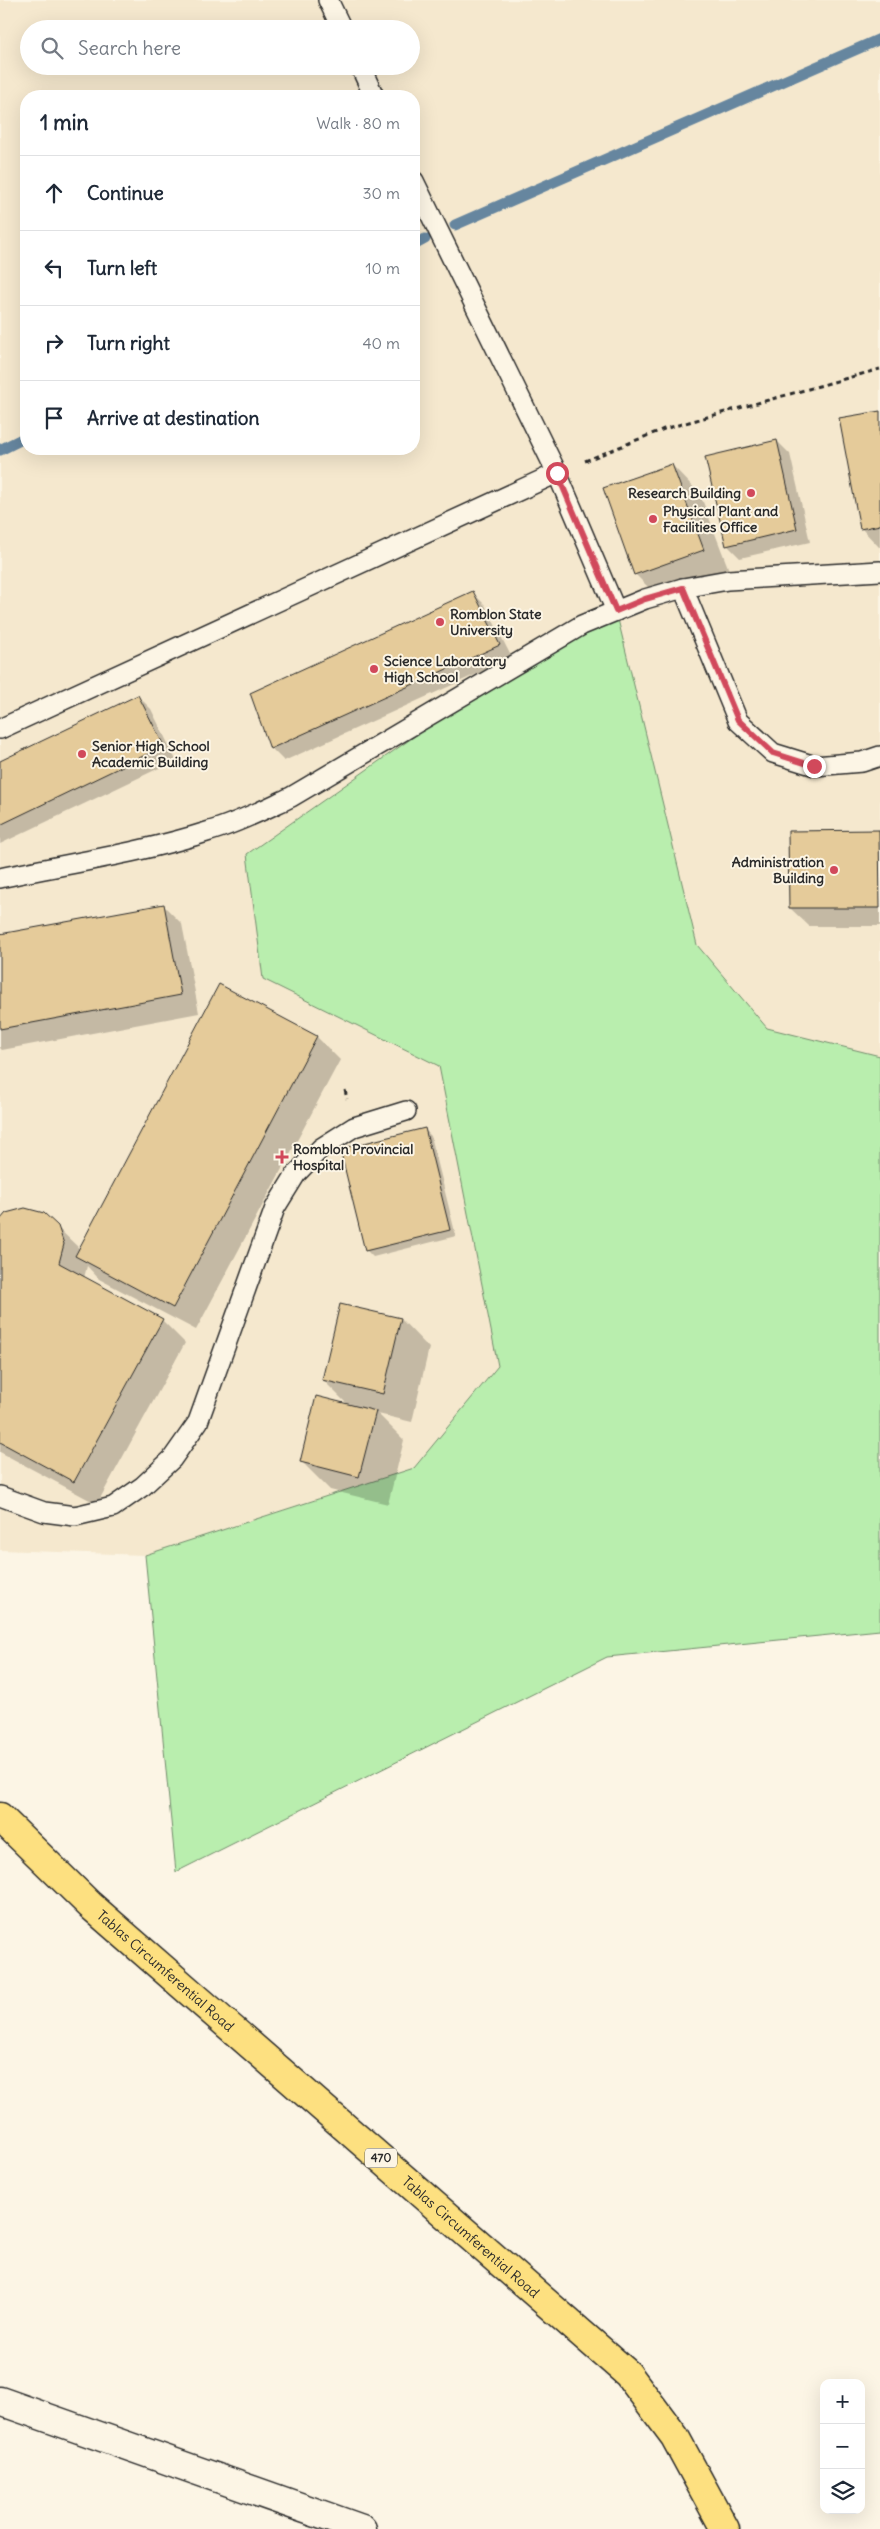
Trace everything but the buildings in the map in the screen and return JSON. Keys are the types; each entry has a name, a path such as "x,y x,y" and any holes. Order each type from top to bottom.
{"main road":[{"name":"Tablas Circumferential Road","path":"0,1817 90,1905 628,2374 675,2437 725,2529"}],"street":[{"path":"0,2401 362,2529"}],"lane":[{"path":"328,0 338,20"},
{"path":"364,75 371,90"},
{"path":"420,193 557,473 616,611"},
{"path":"0,729 557,473"},
{"path":"0,878 167,843 211,831 251,816 291,797 582,625 645,599 683,588 728,580 880,572"},
{"path":"683,588 738,720 773,753 814,766 862,762 880,756"},
{"path":"0,1496 44,1512 75,1516 113,1507 142,1486 172,1459 198,1422 275,1208 296,1174 321,1148 354,1127 406,1111"}],"path":[{"path":"557,473 664,430 880,369"}],"shaded area":[{"name":"Romblon State University","path":"0,0 880,0 880,1570 414,1468 145,1555 0,1550"}],"green space":[{"path":"616,611 697,945 767,1028 880,1056 880,1630 607,1657 176,1872 145,1555 414,1468 498,1366 439,1066 263,979 247,854 523,660"}],"waterway":[{"path":"455,225 880,39"},
{"path":"420,242 425,239"},
{"path":"0,450 20,440"}],"place":[{"name":"Research Building","path":"751,493"},
{"name":"Physical Plant and Facilities Office","path":"653,519"},
{"name":"Romblon State University","path":"440,622"},
{"name":"Science Laboratory High School","path":"374,669"},
{"name":"Senior High School Academic Building","path":"82,754"},
{"name":"Administration Building","path":"834,870"},
{"name":"Romblon Provincial Hospital","path":"282,1157"}],"route":[{"path":"557,473 616,611 645,599 683,588 738,720 773,753 814,766"}]}
